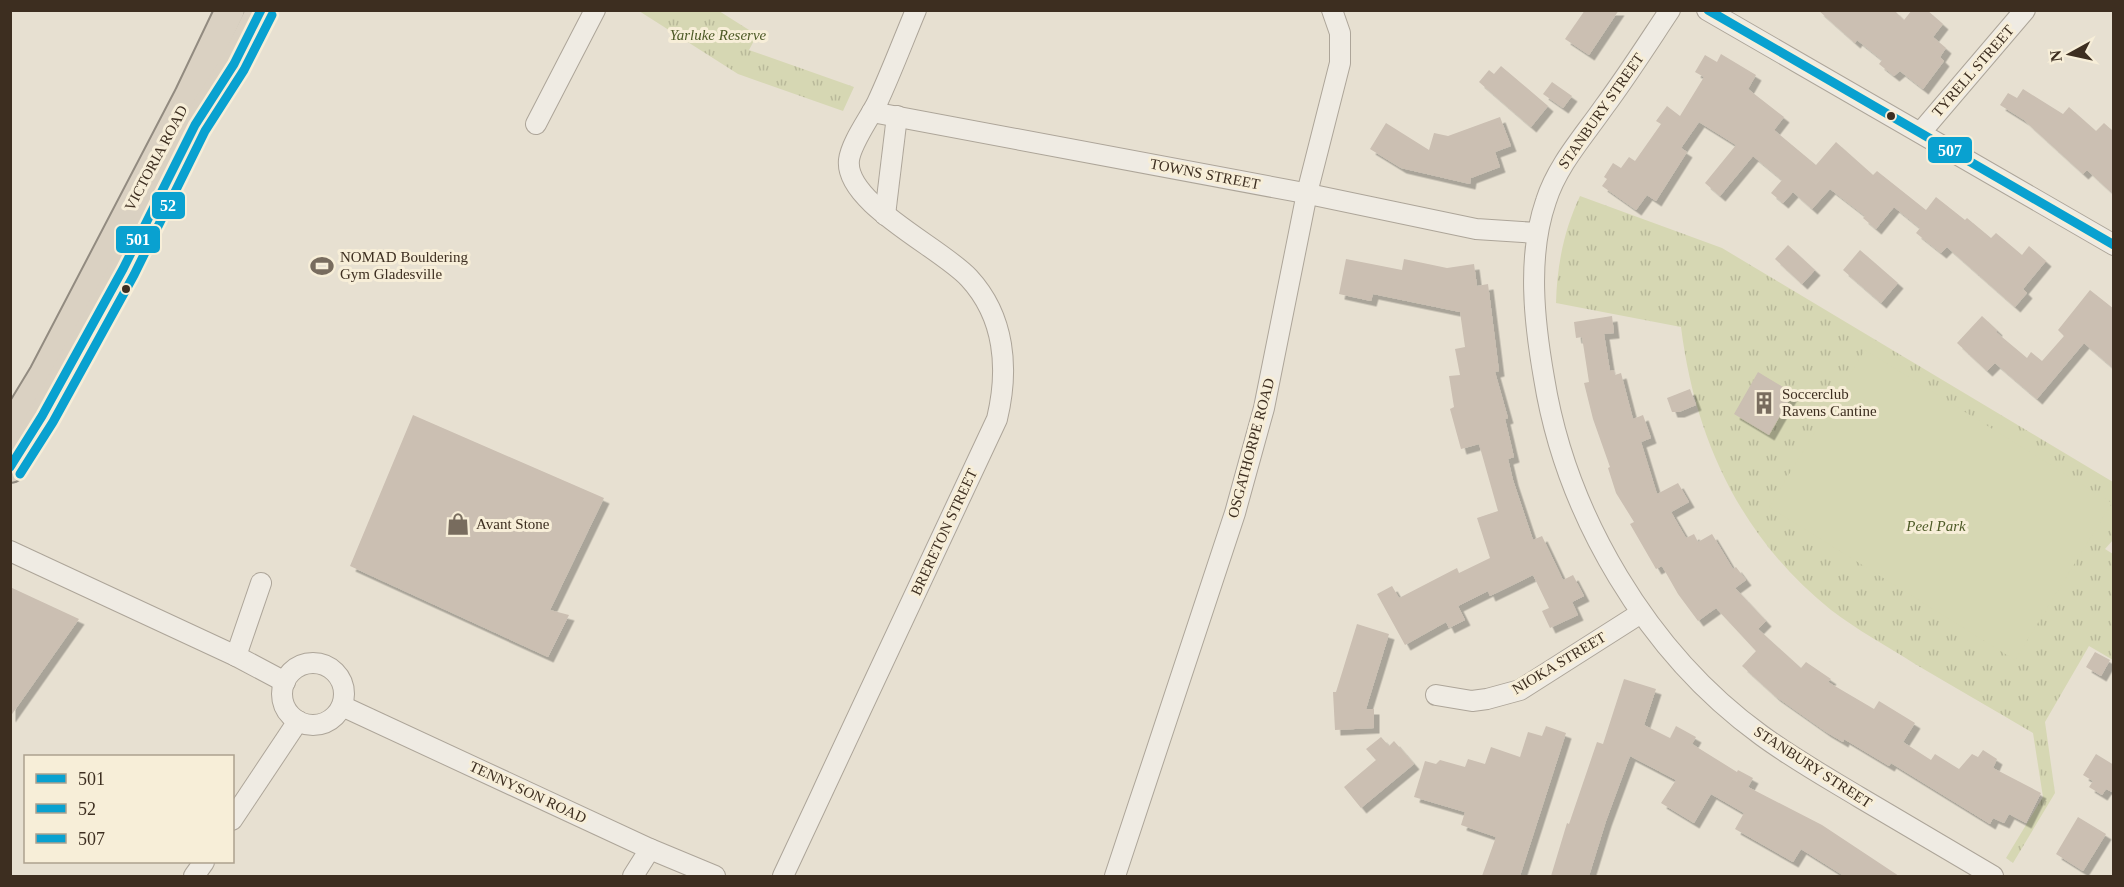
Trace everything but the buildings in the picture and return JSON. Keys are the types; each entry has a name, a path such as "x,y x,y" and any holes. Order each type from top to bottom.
{"highway":[{"name":"VICTORIA ROAD","path":"10,430 44,374 189,96 230,10"},
{"name":"VICTORIA ROAD","path":"10,468 42,416 123,269 195,125 234,64 261,10"}],"street":[{"path":"536,124 595,10"},
{"name":"BRERETON STREET","path":"783,876 997,419 1002,401 1005,381 1001,339 991,310 981,294 954,263 885,215 865,197 856,186 849,166 851,153 872,112 916,10"},
{"name":"OSGATHORPE ROAD","path":"1115,876 1235,513 1264,408 1307,194 1340,63 1340,33 1332,10"},
{"name":"STANBURY STREET","path":"1670,10 1560,169 1546,200 1537,233 1535,292 1537,328 1546,395 1559,446 1584,512 1600,546 1641,613 1686,668 1714,696 1760,734 1807,766 1993,876"},
{"path":"1707,10 2114,245"},
{"name":"TYRELL STREET","path":"1921,132 2025,10"},
{"name":"TOWNS STREET","path":"872,112 1307,194 1476,229 1537,233"},
{"path":"885,215 897,116"},
{"path":"10,551 285,681"},
{"path":"236,656 261,583"},
{"name":"NIOKA STREET","path":"1436,695 1472,701 1520,690 1641,613"},
{"path":"308,663 319,664 331,669 339,677 344,689 342,706 330,720 317,725 298,721 287,711 283,698 285,681 296,668 308,663"},
{"name":"TENNYSON ROAD","path":"342,706 650,849 715,876"},
{"path":"234,817 298,721"},
{"path":"633,876 650,849"},
{"path":"194,876 203,863"}],"green space":[{"name":"Yarluke Reserve","path":"639,11 719,11 757,35 749,50 854,87 843,111 738,74"},
{"name":"Peel Park","path":"1580,196 1722,248 2113,482 2113,540 2105,549 2113,554 2113,660 2089,646 2045,722 2055,793 2013,863 2006,858 2043,797 2033,733 1915,664 1841,617 1799,582 1772,551 1748,518 1728,484 1711,447 1688,368 1681,327 1556,303 1562,248"},
{"path":"1865,350 2112,503 2015,660 1769,507"}],"transit line":[{"name":"501","path":"10,467 42,416 123,269 195,125 234,64 261,10"},
{"name":"507","path":"1708,10 2114,245"},
{"name":"52","path":"20,474 53,422 134,275 205,131 244,70 272,15"}],"place":[{"name":"NOMAD Bouldering Gym Gladesville","path":"322,266"},
{"name":"Soccerclub Ravens Cantine","path":"1764,403"},
{"name":"Avant Stone","path":"458,524"}]}
